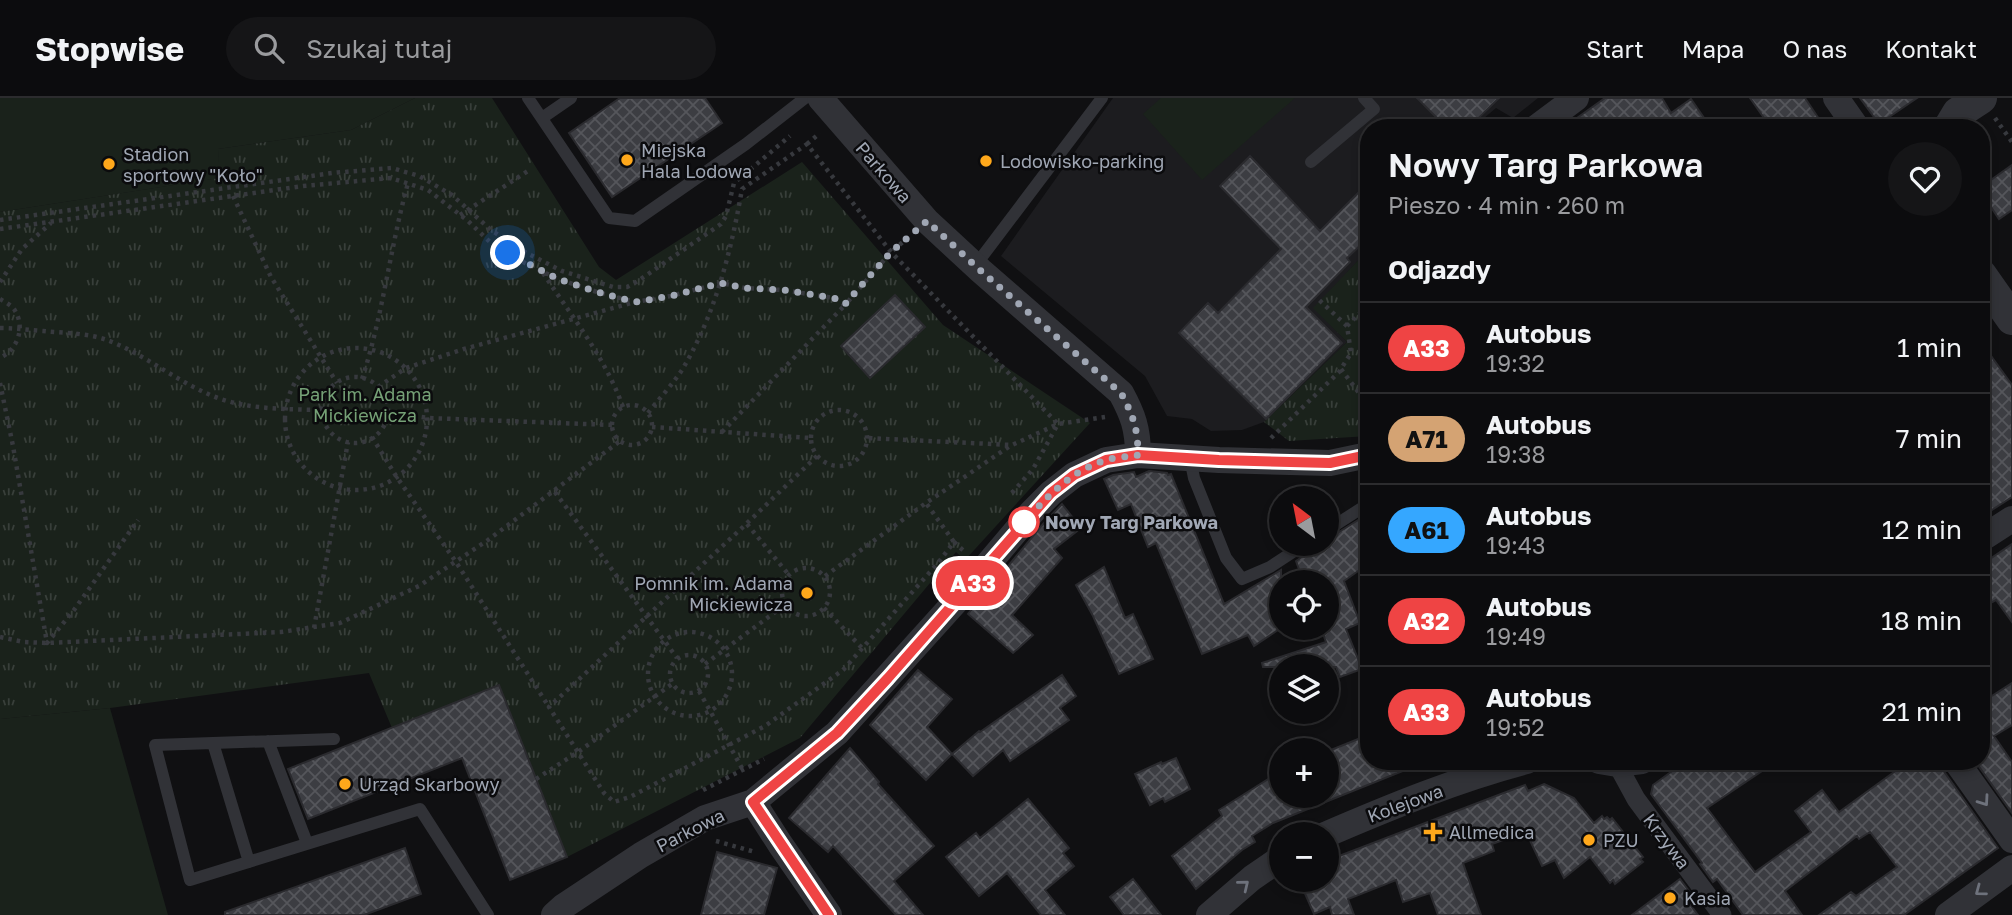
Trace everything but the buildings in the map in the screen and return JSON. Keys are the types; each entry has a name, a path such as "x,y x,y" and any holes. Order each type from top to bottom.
{"street":[{"path":"1548,119 1576,98"},
{"path":"1836,98 1851,119"},
{"name":"Parkowa","path":"554,915 606,877 705,818 753,802 837,733 1051,493 1074,475 1106,460 1138,455 1138,436 1133,415 1121,393 927,221 821,105"},
{"path":"1990,288 2012,319"},
{"path":"1138,455 1330,463 1360,457"},
{"path":"1990,533 2012,519"},
{"name":"Kolejowa","path":"1339,829 1496,770"},
{"name":"Krzywa","path":"1623,770 1636,799 1722,915"},
{"path":"1962,770 2012,840"},
{"path":"753,802 829,915"},
{"path":"1209,915 1269,866"},
{"path":"1948,915 2012,868"}],"lane":[{"path":"528,98 609,218 635,221 746,144 821,105"},
{"path":"542,118 571,98"},
{"path":"975,266 1102,98"},
{"path":"1362,119 1374,109 1364,98"},
{"path":"1311,162 1360,121"},
{"path":"1190,458 1194,478 1226,558 1242,579 1287,556"},
{"path":"1339,523 1360,509"},
{"path":"334,739 155,745 190,880 420,809 488,915"},
{"path":"268,741 307,844"},
{"path":"213,743 249,862"}],"path":[{"path":"648,413 681,371 703,327 721,283 743,190 807,144 821,105"},
{"path":"0,220 332,173 392,168 419,176 452,195 491,230 519,249 562,271 613,287 627,287 722,224 734,183 799,128 821,105"},
{"path":"1990,131 2012,142"},
{"path":"807,144 891,252 1058,424"},
{"path":"460,215 531,169"},
{"path":"0,229 233,196 391,178 428,190 491,243 524,263 558,279 635,302"},
{"path":"362,379 372,350 408,183"},
{"path":"233,196 271,276 337,383"},
{"path":"722,432 891,252 927,221"},
{"path":"0,282 22,249 52,222"},
{"path":"541,270 592,343 623,407"},
{"path":"378,387 407,368 464,349 635,302 721,283 834,298 845,304"},
{"path":"0,299 13,307 20,323 19,340 9,354 0,358"},
{"path":"1267,442 1341,369 1351,353 1347,326 1318,299"},
{"path":"1347,326 1360,312"},
{"path":"0,328 70,332 104,339 137,353 208,394 240,404 323,410"},
{"path":"356,347 383,352 407,368 422,391 428,418 422,446 407,469 384,485 356,490 329,485 305,470 290,447 284,419 290,392 305,368 320,357 356,347"},
{"path":"1341,369 1360,394"},
{"path":"352,377 362,379 373,381 386,397 388,418 377,436 358,444 338,439 324,424 322,403 333,385 352,377"},
{"path":"0,383 47,643"},
{"path":"636,406 648,413 652,427 647,439 634,446 621,442 614,435 611,425 615,415 623,407 636,406"},
{"path":"834,410 854,414 866,429 866,449 853,464 834,467 817,456 810,438 817,420 834,410"},
{"path":"388,412 428,418 611,425"},
{"path":"825,576 1012,445 1058,424 1110,418"},
{"path":"652,427 810,438"},
{"path":"372,438 456,562 604,793 614,802 630,797 765,726 843,670 938,564 954,542"},
{"path":"866,438 1012,445"},
{"path":"314,628 348,442"},
{"path":"0,637 47,643 281,632 340,624 419,586 555,492 621,442"},
{"path":"549,707 817,456"},
{"path":"555,492 677,658"},
{"path":"926,503 954,542 972,558"},
{"path":"47,643 138,520"},
{"path":"747,524 789,575"},
{"path":"802,568 821,572 831,590 824,608 816,614 796,614 783,598 782,589 789,575 802,568"},
{"path":"705,664 786,604"},
{"path":"824,608 862,648"},
{"path":"692,631 706,634 724,649 732,666 732,680 728,694 719,705 694,716 680,715 667,710 655,698 649,688 647,674 649,660 663,640 678,632 692,631"},
{"path":"686,654 695,655 705,664 708,677 705,686 699,691 679,691 672,684 671,666 677,658 686,654"},
{"path":"536,779 672,684"},
{"path":"699,691 743,770"},
{"path":"695,794 767,758"},
{"path":"715,841 765,854"}],"shaded area":[{"path":"1113,98 1538,98 1513,118 1496,108 1483,119 1360,119 1360,259 1314,308 1347,342 1264,422 1242,430 1211,431 1192,419 1167,416 1145,376 1001,256"}],"green space":[{"name":"Stadion sportowy \"Koło\"","path":"0,98 415,98 351,130 218,149 220,178 0,212"},
{"name":"Park im. Adama Mickiewicza","path":"415,98 492,98 599,267 616,280 802,162 943,325 1090,423 965,560 956,552 800,738 567,857 499,686 392,728 369,673 110,708 0,719 0,212 219,178 218,149 351,130"},
{"path":"1161,98 1295,98 1202,180 1143,114"},
{"path":"1360,258 1360,437 1289,441 1264,422 1347,342 1313,308"},
{"path":"110,708 168,915 0,915 0,719"}],"bus line":[{"name":"A33","path":"829,915 753,802 837,733 1051,493 1074,475 1106,460 1138,455 1330,463 1360,457"}],"place":[{"name":"Miejska Hala Lodowa","path":"627,160"},
{"name":"Lodowisko-parking","path":"986,161"},
{"name":"Stadion sportowy \"Koło\"","path":"109,164"},
{"name":"Nowy Targ Parkowa","path":"1024,522"},
{"name":"Pomnik im. Adama Mickiewicza","path":"807,593"},
{"name":"Urząd Skarbowy","path":"345,784"},
{"name":"Allmedica","path":"1433,832"},
{"name":"PZU","path":"1589,840"},
{"name":"Kasia","path":"1670,898"}],"route":[{"path":"508,253 558,279 635,302 721,283 834,298 845,304 891,252 927,221 1121,393 1133,415 1138,436 1138,455 1106,460 1074,475 1051,493 1024,522"}]}
